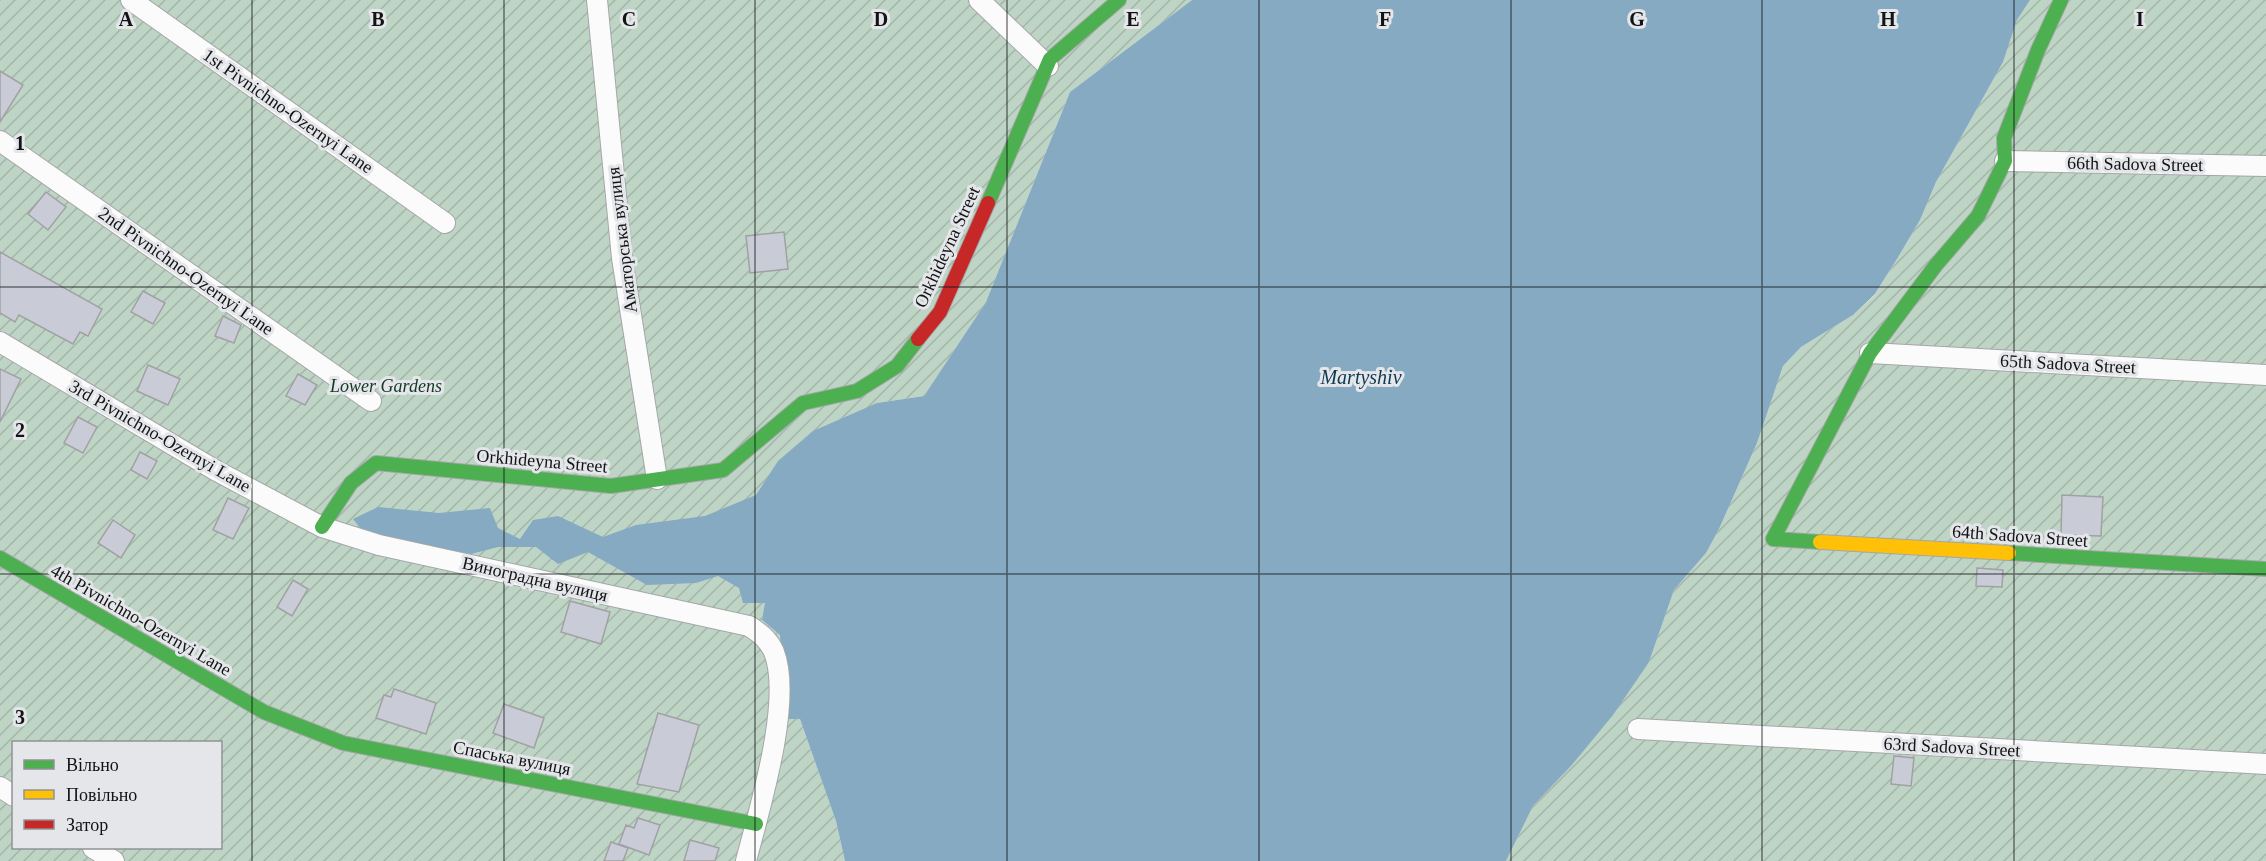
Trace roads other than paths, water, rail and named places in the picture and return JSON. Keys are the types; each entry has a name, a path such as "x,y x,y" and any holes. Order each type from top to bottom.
{"street":[{"name":"1st Pivnichno-Ozernyi Lane","path":"131,0 445,223"},
{"name":"Аматорська вулиця","path":"597,0 622,258 657,479"},
{"path":"979,0 1048,66"},
{"name":"Orkhideyna Street","path":"322,527 351,480 362,470 376,463 611,486 723,470 803,403 856,391 897,366 940,312 1050,59 1119,0"},
{"path":"1870,353 1936,265 1978,216 2005,161 2004,138 2038,50 2061,0"},
{"name":"2nd Pivnichno-Ozernyi Lane","path":"0,141 371,401"},
{"name":"66th Sadova Street","path":"2005,161 2266,166"},
{"name":"3rd Pivnichno-Ozernyi Lane","path":"0,342 215,470 322,527"},
{"name":"65th Sadova Street","path":"1870,353 2266,375"},
{"name":"64th Sadova Street","path":"1870,353 1773,539 2266,569"},
{"name":"Виноградна вулиця","path":"322,527 379,545 749,626 765,637 774,653 780,687 768,781 756,824"},
{"name":"4th Pivnichno-Ozernyi Lane","path":"0,558 264,712"},
{"name":"Спаська вулиця","path":"264,712 344,743 756,824"},
{"name":"63rd Sadova Street","path":"1638,729 2266,764"},
{"path":"746,861 756,824"},
{"path":"95,849 114,861"}],"water":[{"name":"Martyshiv","path":"1192,0 2030,0 2017,20 2003,62 1936,182 1920,220 1897,259 1875,294 1853,315 1801,347 1783,366 1757,443 1719,529 1706,553 1674,590 1649,662 1613,715 1571,766 1533,806 1506,861 845,861 836,821 800,719 785,719 780,635 762,620 765,603 743,603 739,588 718,576 696,583 647,585 588,552 558,564 536,547 498,547 471,554 365,534 353,519 378,507 439,513 490,508 498,528 520,539 533,520 558,516 603,537 636,525 705,516 756,495 778,461 813,431 877,403 924,396 986,302 1070,92"}],"park label":[{"name":"Lower Gardens","path":"386,386"}]}
